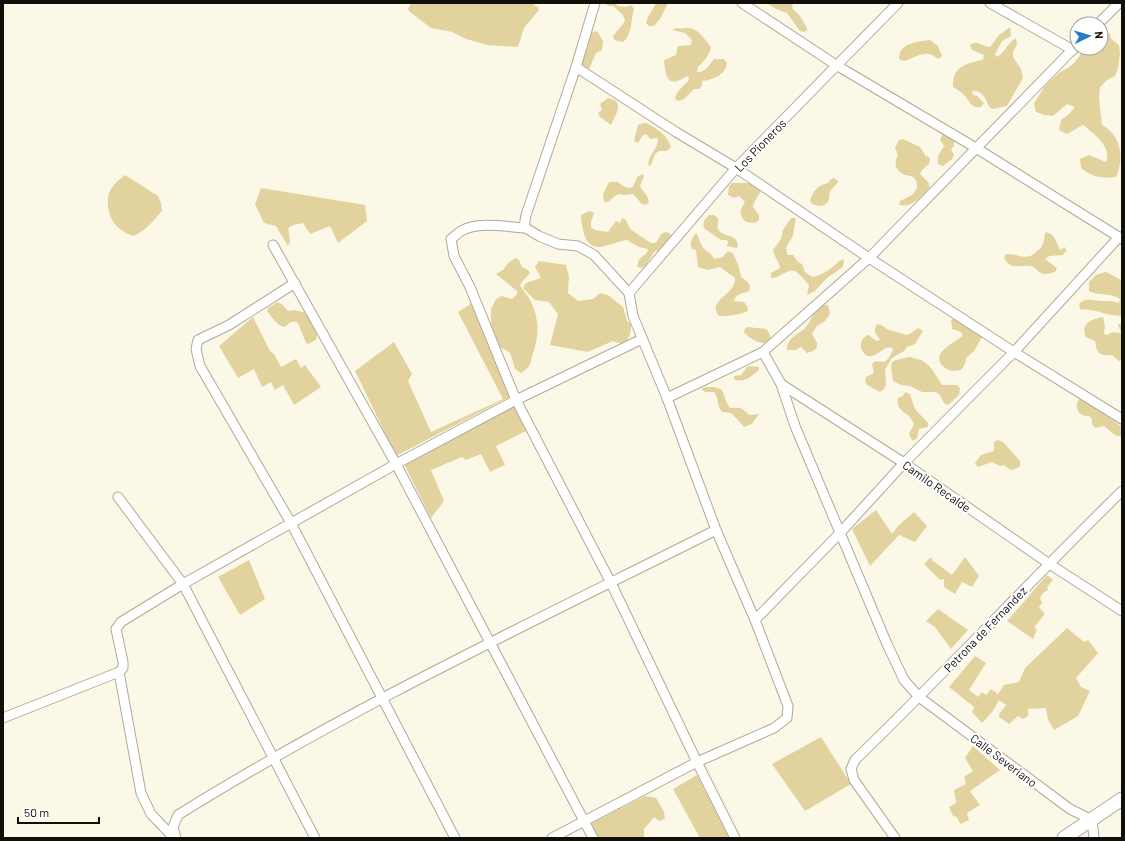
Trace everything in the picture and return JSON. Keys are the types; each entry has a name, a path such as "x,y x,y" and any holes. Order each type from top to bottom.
{"street":[{"path":"526,228 524,227 526,215 576,67 595,3"},
{"path":"742,3 836,65 976,148 1120,238 1014,352 904,463 840,533 755,620"},
{"name":"Los Pioneros","path":"629,293 736,168 898,3"},
{"path":"990,3 1069,45"},
{"path":"1106,16 1120,3"},
{"path":"667,398 763,352 869,258 1069,54"},
{"path":"576,67 676,132 736,168 869,258 1014,352 1122,419"},
{"path":"552,838 697,762 774,728 786,718 788,706 755,620 716,530 667,398 633,316 629,293 594,255 578,246 558,244 539,236 526,228 496,226 472,227 462,231 452,239 454,256 470,287 516,400 611,583 697,762 736,838"},
{"path":"273,245 396,464 593,838"},
{"path":"295,284 229,325 198,340 196,349 200,366 291,523 454,838"},
{"path":"3,718 119,672 123,668 123,662 116,629 121,622 183,584 396,464 516,400 642,339"},
{"name":"Camilo Recalde","path":"763,352 781,384 904,463 1048,563 1122,611"},
{"name":"Calle Severiano","path":"781,384 795,426 887,644 904,680 919,697 1070,809 1092,820"},
{"name":"Petrona de Fernandez","path":"895,838 854,780 851,769 855,760 919,697 1048,563 1122,490"},
{"path":"118,497 183,584 315,838"},
{"path":"175,838 174,827 178,815 274,758 382,699 490,643 716,530"},
{"path":"119,672 141,793 151,814 175,838"},
{"path":"1064,838 1122,799"},
{"path":"1092,820 1094,838"}],"shaded area":[{"path":"411,3 534,3 539,10 524,28 518,47 488,45 466,39 452,32 431,28 410,12 408,9"},
{"path":"604,3 615,3 618,6 626,7 631,5 634,9 630,32 623,42 614,40 613,36 625,20 623,15 613,6 609,6"},
{"path":"656,3 668,3 660,19 654,26 649,26 646,23"},
{"path":"767,3 793,3 792,8 800,16 807,30 805,32 800,31 787,13 776,9"},
{"path":"1010,27 1011,36 1002,41 995,54 997,57 1000,55 1016,38 1017,44 1013,52 1013,57 1021,69 1023,78 1007,106 994,109 990,108 981,93 972,91 973,95 977,96 984,103 981,107 975,107 963,94 953,87 955,74 966,64 983,60 984,55 972,50 970,45 973,43 978,43 990,47 999,35"},
{"path":"676,28 689,28 696,30 711,47 708,56 698,67 697,72 705,70 714,59 724,59 727,63 721,74 714,78 702,81 702,86 699,89 694,89 684,99 679,101 675,99 678,91 688,81 689,76 677,81 670,81 666,75 664,60 676,55 678,46 691,45 692,40 685,33 672,30"},
{"path":"597,31 603,41 602,50 596,53 589,69 584,70 582,63 591,33"},
{"path":"1109,34 1111,39 1119,45 1120,54 1115,76 1107,80 1100,87 1099,98 1102,125 1113,135 1120,148 1120,163 1116,177 1111,178 1093,175 1081,168 1080,159 1089,155 1106,162 1107,152 1100,140 1083,125 1067,134 1059,130 1061,120 1075,107 1067,104 1053,116 1036,112 1034,103 1045,86 1060,72 1075,62 1079,56 1109,56"},
{"path":"930,40 938,46 942,56 938,59 931,54 926,54 903,61 899,59 902,49 906,46 915,42"},
{"path":"608,98 617,102 618,106 618,110 611,125 600,117 598,113 602,110 600,104"},
{"path":"646,123 662,133 670,143 671,147 667,151 660,151 656,153 650,166 648,165 648,161 657,145 658,138 651,139 646,134 643,135 638,143 634,141 638,125"},
{"path":"943,133 954,140 954,146 951,149 954,155 952,159 943,166 938,164 938,156 944,146 940,140"},
{"path":"903,139 920,147 927,158 927,155 930,159 929,164 920,174 928,182 930,187 917,200 909,205 899,205 900,201 912,195 917,188 914,178 901,173 896,166 896,158 898,156 895,148 899,140"},
{"path":"643,174 644,176 640,186 647,195 649,202 646,205 642,204 633,194 619,194 608,202 604,202 603,194 609,182 618,182 629,188 634,185 637,177"},
{"path":"125,175 158,196 161,203 162,211 145,229 133,236 124,232 116,225 109,212 108,205 110,190"},
{"path":"834,178 838,181 830,192 828,202 825,205 820,206 812,204 810,200 815,191"},
{"path":"732,183 750,183 761,190 754,202 753,207 759,215 759,220 755,223 746,222 742,217 741,210 745,202 739,196 734,198 728,195 729,186"},
{"path":"261,188 365,205 367,221 338,243 330,226 310,234 303,223 293,225 289,228 290,242 288,246 276,226 264,223 255,204"},
{"path":"590,211 594,213 591,227 595,230 608,232 616,221 620,223 622,218 626,220 630,229 651,243 656,243 661,234 666,232 671,234 671,238 663,248 654,252 646,265 642,268 637,267 639,259 647,253 648,249 639,247 627,240 598,247 589,243 582,227 581,215"},
{"path":"709,215 714,215 718,218 719,231 734,238 738,247 727,246 728,241 721,240 705,229 703,223"},
{"path":"791,218 796,218 793,235 786,249 788,255 793,255 798,262 802,264 805,272 812,277 819,275 844,259 843,267 827,278 815,291 807,295 809,285 795,271 792,270 777,277 771,278 771,273 780,268 773,250 781,239 783,230"},
{"path":"1046,232 1053,236 1060,250 1065,247 1066,251 1063,255 1049,256 1045,259 1057,268 1055,272 1042,274 1033,267 1010,265 1004,258 1006,254 1026,257 1032,255 1042,246"},
{"path":"696,233 703,248 711,254 714,259 723,257 728,251 733,253 739,267 741,277 748,282 750,286 749,291 738,295 734,301 744,302 748,311 734,315 719,316 716,306 732,288 735,278 720,267 707,270 698,267 696,250 692,249 691,244 691,241"},
{"path":"516,258 519,260 522,267 530,273 520,285 529,298 537,318 537,339 531,362 529,366 521,373 515,369 509,352 499,347 497,344 491,324 491,309 496,299 502,296 512,299 517,294 517,291 496,274 503,270 509,262"},
{"path":"539,261 566,265 569,277 568,293 578,301 593,299 600,293 608,295 623,307 627,321 631,324 630,333 627,340 621,343 613,341 588,352 550,345 558,314 549,302 535,300 523,288 526,283 541,278 535,267"},
{"path":"1105,272 1122,280 1122,316 1080,309 1079,304 1087,300 1119,303 1120,299 1116,297 1089,291 1089,282 1096,275"},
{"path":"277,302 282,304 288,311 294,310 307,313 318,330 316,340 308,344 306,343 298,323 296,322 289,323 285,327 277,323 267,311 268,308"},
{"path":"472,303 513,395 396,456 355,371 394,342 412,374 408,381 431,432 503,399 458,312"},
{"path":"824,305 828,305 830,314 825,321 817,326 812,334 817,343 817,348 807,353 801,347 796,350 787,350 791,338 803,330 815,312"},
{"path":"253,317 270,351 274,354 281,367 296,359 301,368 305,365 321,387 294,405 283,385 275,390 271,382 262,387 254,369 238,378 219,346"},
{"path":"1103,317 1105,326 1104,334 1108,335 1112,332 1121,333 1118,324 1122,324 1122,360 1119,361 1112,355 1104,355 1099,353 1095,341 1086,337 1085,328 1088,322"},
{"path":"956,318 982,337 974,351 967,357 961,370 952,371 944,367 940,362 939,357 945,349 963,335 961,332 952,329 951,320"},
{"path":"877,324 889,330 907,335 918,328 923,331 915,344 907,347 904,351 892,358 885,370 886,384 884,389 880,392 867,385 865,381 866,377 874,373 872,364 875,361 884,362 891,355 893,348 890,347 875,355 868,356 861,348 862,340 869,335 876,341 880,340 875,332"},
{"path":"749,327 767,330 771,341 768,343 761,343 753,340 744,332 745,328"},
{"path":"909,357 916,358 930,366 942,385 957,385 960,388 959,395 948,405 944,403 940,395 936,392 922,392 910,386 901,385 893,381 891,367 892,362"},
{"path":"747,367 759,367 759,370 746,379 734,379 734,376 741,375"},
{"path":"705,387 721,389 730,408 742,408 750,415 759,414 752,424 744,427 731,413 722,412 716,394 714,392 705,392 701,389"},
{"path":"905,392 910,394 915,409 928,423 928,427 919,429 917,438 913,441 909,433 914,425 910,417 901,410 898,403 898,398 903,396"},
{"path":"1080,398 1089,401 1122,427 1122,437 1115,435 1104,426 1095,428 1092,424 1092,419 1089,416 1079,413 1077,404"},
{"path":"514,402 528,430 496,446 505,465 490,472 481,454 466,460 462,457 431,470 444,501 431,518 403,462"},
{"path":"998,440 1003,442 1020,461 1020,466 1016,469 1012,470 1004,465 1000,466 992,462 978,467 975,463 981,455 994,451 994,442"},
{"path":"876,510 892,534 899,525 914,512 927,526 915,542 899,535 870,566 852,529"},
{"path":"931,557 932,560 952,575 965,557 979,576 972,587 962,582 955,594 944,587 944,579 940,580 924,564"},
{"path":"249,560 265,599 240,615 218,577"},
{"path":"1047,575 1053,580 1047,587 1048,590 1043,593 1040,598 1042,603 1039,607 1045,614 1034,627 1037,630 1033,639 1007,621"},
{"path":"938,609 968,630 951,649 935,627 926,621"},
{"path":"1067,628 1084,642 1088,640 1098,653 1076,678 1081,687 1090,691 1078,716 1054,730 1048,720 1046,708 1028,709 1028,716 1023,719 1018,716 1009,724 999,717 999,714 1006,705 999,700 993,711 982,723 972,712 974,707 949,687 975,656 986,663 969,690 978,697 982,692 986,695 991,689 998,694 1004,685 1019,682 1025,668"},
{"path":"821,737 851,784 805,811 772,764"},
{"path":"973,746 1000,770 970,791 980,805 967,813 969,820 960,824 957,817 953,816 949,807 956,803 954,790 966,784 964,777 973,771 965,758"},
{"path":"697,775 729,838 700,838 673,789"},
{"path":"645,796 656,798 664,812 665,819 659,821 654,817 644,829 644,838 596,838 589,825"}]}
